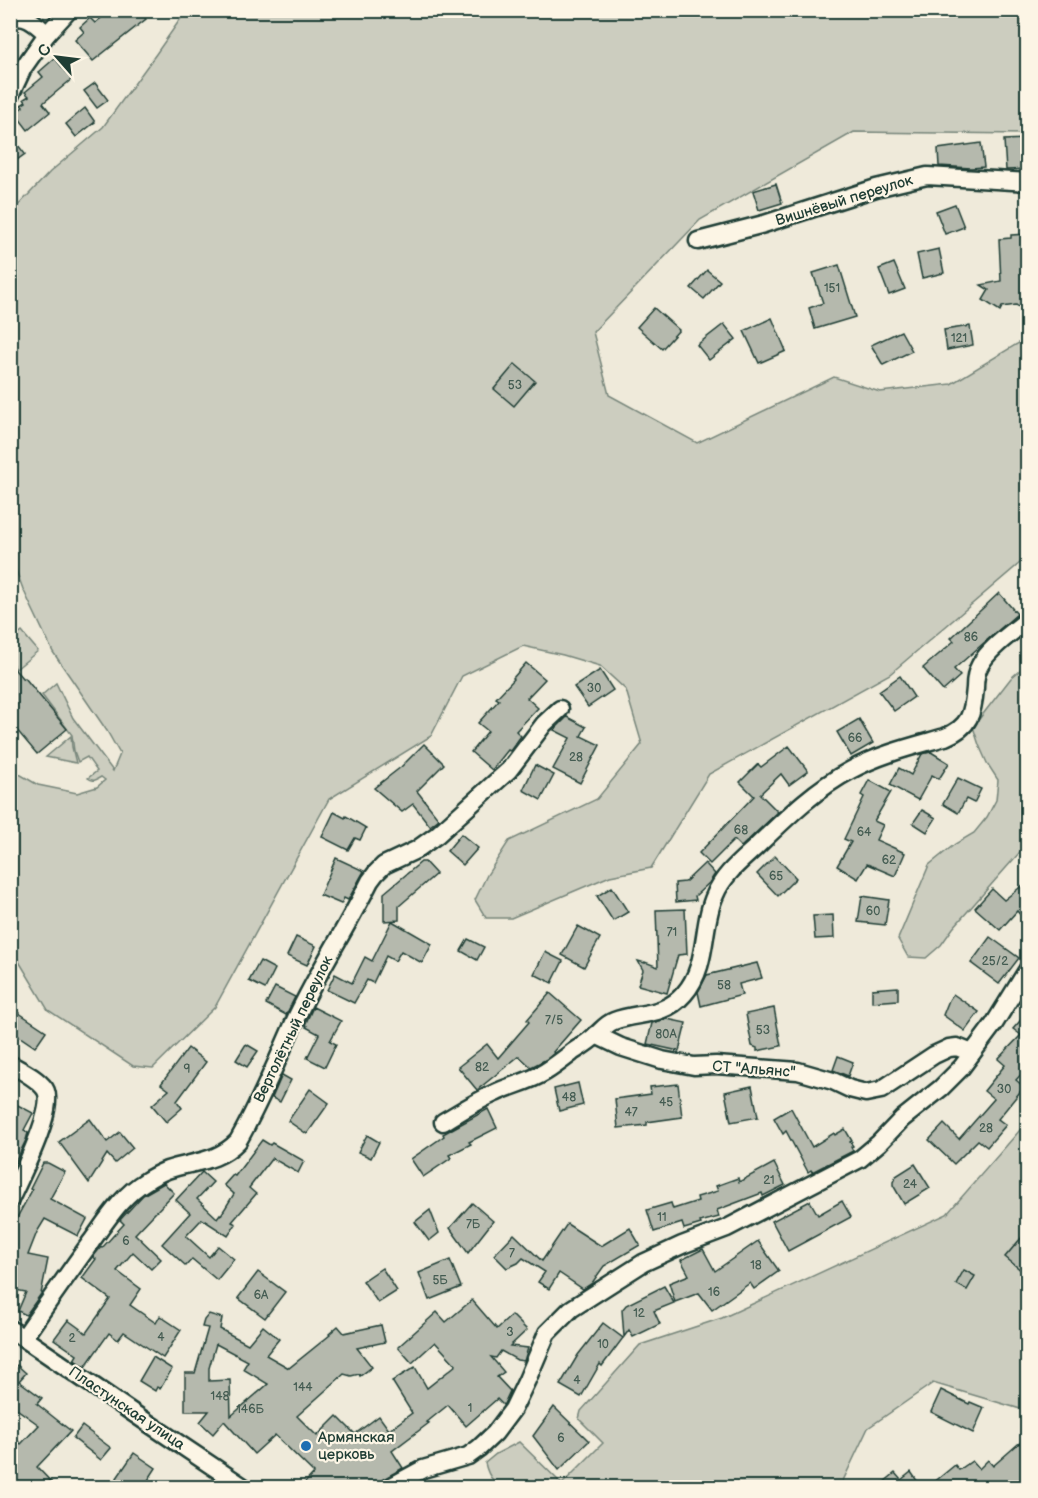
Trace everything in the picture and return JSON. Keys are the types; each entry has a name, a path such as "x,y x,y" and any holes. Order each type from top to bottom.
{"street":[{"path":"10,96 23,68 47,34 69,10"},
{"path":"10,19 24,17 34,22 47,34"},
{"name":"Вишнёвый переулок","path":"698,241 764,224 876,188 927,176 1028,182"},
{"path":"443,1122 496,1092 522,1084 544,1073 614,1021 664,1009 686,993 704,950 713,898 719,885 792,811 850,770 884,755 945,737 963,728 974,707 975,680 978,668 985,656 1028,619"},
{"name":"Вертолётный переулок","path":"17,1333 56,1290 127,1196 144,1182 167,1170 199,1163 220,1155 230,1150 238,1142 319,972 370,881 384,865 416,850 437,835 509,770 544,724 560,710"},
{"path":"388,1488 423,1469 468,1456 495,1433 513,1408 547,1333 571,1309 643,1263 727,1228 860,1159 961,1068 994,1024 1028,969"},
{"name":"СТ \"Альянс\"","path":"596,1035 621,1047 662,1060 694,1066 716,1065 798,1071 866,1093 881,1090 949,1047 957,1047 972,1053"},
{"path":"10,1064 40,1084 46,1090 48,1099 46,1115 10,1200"},
{"name":"Пластунская улица","path":"17,1333 245,1488"}],"shaded area":[{"path":"186,11 1027,11 1027,134 854,132 700,220 593,332 609,395 697,443 834,377 880,392 951,384 1027,338 1027,557 890,674 709,774 651,868 610,876 511,918 486,918 475,900 487,875 509,841 597,799 642,744 626,690 600,666 523,646 462,676 431,736 329,799 215,1007 153,1068 133,1066 48,1010 11,948 11,769 38,785 77,793 97,787 105,780 101,777 94,780 88,778 97,771 87,757 78,762 72,735 42,695 56,683 73,718 113,771 120,754 53,652 23,589 11,557 11,213 50,172 103,127"},
{"path":"22,632 38,651 16,669 11,662 11,641"},
{"path":"1027,664 1027,844 953,928 941,945 926,958 908,957 898,939 929,865 955,844 974,833 987,817 996,800 998,780 987,763 973,727 1011,678"},
{"path":"71,736 76,763 46,757"},
{"path":"1027,1122 1027,1411 933,1383 868,1428 840,1487 511,1487 496,1482 488,1473 485,1463 496,1454 519,1442 562,1484 603,1443 579,1419 581,1411 640,1345 722,1318 947,1214"}],"building":[{"path":"111,10 140,10 146,19 93,61 75,40 84,32 80,27 90,18 95,23"},
{"path":"55,58 72,79 43,103 50,112 28,130 15,113 23,107 21,105 26,102 24,99 29,96 25,92 43,77 39,72"},
{"path":"95,83 108,100 97,108 84,91"},
{"path":"85,108 95,122 76,137 66,124"},
{"path":"10,135 25,154 10,165"},
{"path":"1026,139 1028,169 1006,170 1004,140"},
{"path":"981,143 984,167 939,166 938,149"},
{"path":"776,184 782,203 759,210 753,191"},
{"path":"955,204 964,227 945,234 936,211"},
{"path":"1028,234 1028,305 1002,307 1000,311 983,300 989,290 981,285 1001,281 999,239 1011,238 1011,235"},
{"path":"939,249 944,273 922,278 917,254"},
{"path":"894,263 905,289 889,295 879,269"},
{"path":"839,265 855,317 815,329 809,308 823,303 813,273"},
{"path":"707,270 720,281 704,299 691,288"},
{"path":"654,308 679,330 662,349 637,327"},
{"path":"772,318 786,351 759,363 744,331"},
{"path":"724,324 736,339 709,360 697,345"},
{"path":"970,326 973,345 947,350 944,330"},
{"path":"901,331 912,351 883,365 871,345"},
{"path":"515,364 535,381 514,406 494,389"},
{"path":"999,593 1017,614 954,669 960,676 943,691 923,668 954,641 951,638"},
{"path":"526,663 545,679 527,698 538,708 516,731 521,736 492,770 471,752 488,731 478,723 499,700 496,698"},
{"path":"10,664 23,679 25,678 67,729 37,754 10,722"},
{"path":"600,670 613,690 588,707 574,687"},
{"path":"900,676 914,697 894,711 879,691"},
{"path":"567,717 586,727 581,736 600,745 580,783 553,769 570,738 554,730"},
{"path":"859,719 873,743 851,756 837,732"},
{"path":"424,744 444,764 417,791 439,819 430,826 413,804 402,812 374,788 401,767"},
{"path":"789,746 808,771 789,785 781,774 760,794 778,812 741,847 734,840 710,864 699,853 754,796 740,782 758,764 761,767"},
{"path":"931,752 949,763 939,779 932,775 918,800 890,785 899,768 911,775 922,754"},
{"path":"535,765 554,775 541,800 523,790"},
{"path":"958,778 981,789 974,803 966,799 958,813 943,804"},
{"path":"869,780 891,792 874,821 883,825 876,840 905,853 895,876 867,864 858,879 837,866 851,842 844,839 864,797 861,795"},
{"path":"922,810 936,818 927,832 913,823"},
{"path":"334,812 366,828 360,840 355,838 348,850 322,837"},
{"path":"461,834 478,848 463,865 447,851"},
{"path":"775,856 796,878 778,896 757,874"},
{"path":"336,858 364,871 348,900 344,898 341,904 320,895"},
{"path":"421,862 425,862 436,874 399,906 399,920 384,921 384,893"},
{"path":"705,863 715,874 709,883 695,896 696,900 676,902 675,883 685,882"},
{"path":"1028,881 1028,924 1017,911 1000,930 975,908 992,889 1004,900"},
{"path":"612,887 628,912 613,921 597,896"},
{"path":"862,896 889,900 885,925 858,922"},
{"path":"685,909 687,954 678,955 667,993 638,985 643,970 638,961 658,967 656,910"},
{"path":"833,915 834,938 815,939 813,916"},
{"path":"392,921 432,944 422,963 401,951 395,961 386,956 373,983 367,980 354,1003 327,990 335,974 352,983 365,957 372,961"},
{"path":"578,926 600,938 584,967 562,955"},
{"path":"296,937 316,946 307,965 287,956"},
{"path":"990,937 1019,958 999,984 971,963"},
{"path":"468,939 484,947 477,960 461,951"},
{"path":"545,952 563,961 552,983 534,974"},
{"path":"260,961 275,969 265,989 249,981"},
{"path":"757,963 762,978 739,984 742,995 701,1006 698,992 707,975"},
{"path":"275,987 295,997 286,1015 266,1004"},
{"path":"898,987 898,1000 872,1002 872,989"},
{"path":"550,993 581,1020 547,1059 531,1067 519,1056 477,1090 458,1067 487,1044 498,1058"},
{"path":"953,994 979,1012 965,1031 943,1015"},
{"path":"313,1007 341,1021 330,1041 336,1044 325,1067 307,1058 319,1034 305,1025"},
{"path":"774,1008 781,1046 757,1051 757,1048 752,1046 746,1014"},
{"path":"16,1011 46,1031 35,1047 10,1030 10,1018"},
{"path":"1028,1012 1028,1067 1016,1080 1024,1087 998,1119 1006,1125 987,1147 978,1140 954,1164 929,1140 944,1124 959,1139 994,1099 984,1091 1005,1065 998,1059 1021,1035 1013,1029"},
{"path":"667,1019 686,1023 679,1051 647,1044 652,1023"},
{"path":"246,1044 258,1051 247,1067 236,1060"},
{"path":"188,1048 206,1062 177,1101 182,1108 166,1122 152,1105 169,1090 161,1084"},
{"path":"838,1056 853,1062 848,1076 833,1070"},
{"path":"282,1075 291,1080 280,1102 272,1098"},
{"path":"578,1083 583,1105 559,1111 554,1089"},
{"path":"678,1084 682,1117 647,1122 647,1125 618,1128 615,1099 651,1094 650,1087"},
{"path":"752,1086 758,1117 731,1122 725,1092"},
{"path":"310,1089 329,1103 307,1134 288,1121"},
{"path":"10,1101 33,1113 24,1130 28,1133 26,1140 10,1173"},
{"path":"791,1108 812,1147 845,1129 852,1141 850,1142 853,1151 808,1172 786,1131 783,1134 774,1118"},
{"path":"488,1109 497,1128 449,1155 451,1158 423,1177 411,1159 444,1136 443,1134"},
{"path":"90,1119 107,1142 120,1132 133,1148 115,1163 107,1154 89,1183 59,1142"},
{"path":"367,1135 379,1142 371,1158 358,1152"},
{"path":"262,1140 304,1161 298,1173 272,1158 249,1188 256,1194 232,1222 236,1224 228,1236 202,1219 186,1236 209,1257 218,1246 234,1259 217,1280 192,1259 186,1266 162,1244 190,1213 176,1200 202,1172 213,1182 197,1199 217,1218 234,1194 224,1185 233,1175 235,1176"},
{"path":"43,1163 48,1163 65,1172 50,1199 87,1219 78,1236 45,1219 28,1255 48,1259 41,1294 26,1315 18,1311 26,1292 10,1289 10,1269 16,1245 10,1243 10,1219 15,1221 32,1190 30,1189"},
{"path":"774,1163 785,1185 763,1196 762,1193 717,1210 719,1217 700,1222 701,1224 684,1229 682,1223 654,1232 647,1210 671,1203 673,1209 698,1201 697,1197 718,1191 716,1186 738,1178 739,1182"},
{"path":"915,1164 930,1188 904,1204 893,1182 896,1176"},
{"path":"164,1183 174,1193 135,1234 161,1259 151,1269 133,1252 117,1271 141,1289 130,1305 156,1323 160,1316 181,1330 163,1358 124,1332 118,1340 109,1333 85,1367 74,1360 77,1355 54,1339 68,1320 86,1333 110,1299 82,1278 96,1259 93,1257 124,1224 120,1220 143,1195"},
{"path":"810,1201 818,1215 842,1201 851,1217 788,1251 772,1221"},
{"path":"472,1203 493,1221 468,1253 450,1228"},
{"path":"430,1210 439,1233 429,1241 415,1222"},
{"path":"567,1224 601,1246 630,1228 640,1245 604,1266 592,1283 583,1289 559,1273 549,1289 538,1282 545,1272 523,1258 507,1268 494,1255 514,1234 542,1261"},
{"path":"1028,1230 1028,1276 1005,1257"},
{"path":"758,1241 779,1271 754,1289 750,1283 712,1310 699,1293 675,1302 669,1283 689,1275 681,1260 703,1249 715,1271"},
{"path":"450,1260 461,1287 429,1300 419,1273"},
{"path":"382,1268 397,1291 378,1303 363,1281"},
{"path":"964,1270 975,1276 967,1290 956,1284"},
{"path":"258,1272 285,1292 265,1318 238,1298"},
{"path":"664,1286 674,1303 654,1311 660,1324 633,1337 629,1330 624,1337 622,1310 626,1305"},
{"path":"472,1300 497,1329 512,1315 527,1330 510,1346 528,1348 524,1361 517,1360 501,1351 496,1358 491,1357 504,1372 497,1377 510,1391 504,1404 497,1399 466,1426 448,1405 427,1422 429,1423 392,1451 403,1468 383,1479 378,1488 300,1488 314,1473 275,1435 254,1454 224,1421 213,1434 200,1422 209,1411 185,1411 185,1373 195,1373 208,1328 202,1327 209,1314 222,1318 220,1329 248,1344 263,1326 279,1339 266,1355 289,1368 338,1326 344,1333 381,1325 385,1342 357,1348 372,1367 360,1376 359,1374 351,1376 344,1374 297,1416 317,1436 337,1416 355,1434 379,1416 389,1430 412,1413 392,1381 415,1367 427,1388 456,1365 435,1342 412,1363 398,1347 437,1312 446,1322","holes":["216,1344 248,1361 243,1369 268,1384 231,1416 230,1380 209,1381 209,1368"]},
{"path":"603,1323 623,1338 602,1366 600,1364 581,1397 560,1385 578,1355"},
{"path":"153,1357 172,1369 160,1389 157,1387 155,1391 139,1381"},
{"path":"17,1365 26,1373 19,1381 42,1398 37,1404 71,1431 37,1467 57,1488 10,1488 10,1434 21,1444 39,1425 10,1404 10,1373"},
{"path":"941,1390 969,1404 970,1402 984,1408 973,1433 931,1412"},
{"path":"554,1407 589,1441 559,1470 533,1436"},
{"path":"82,1426 111,1448 101,1460 73,1438"},
{"path":"1028,1438 1028,1488 1012,1488 1007,1482 999,1488 994,1482 987,1488 927,1488 955,1465 959,1470 972,1461 979,1469 988,1460 993,1466"},
{"path":"134,1453 156,1468 143,1488 110,1488"},
{"path":"911,1472 922,1488 877,1488 895,1473 901,1480"}],"place":[{"name":"Армянская церковь","path":"306,1446"}]}
